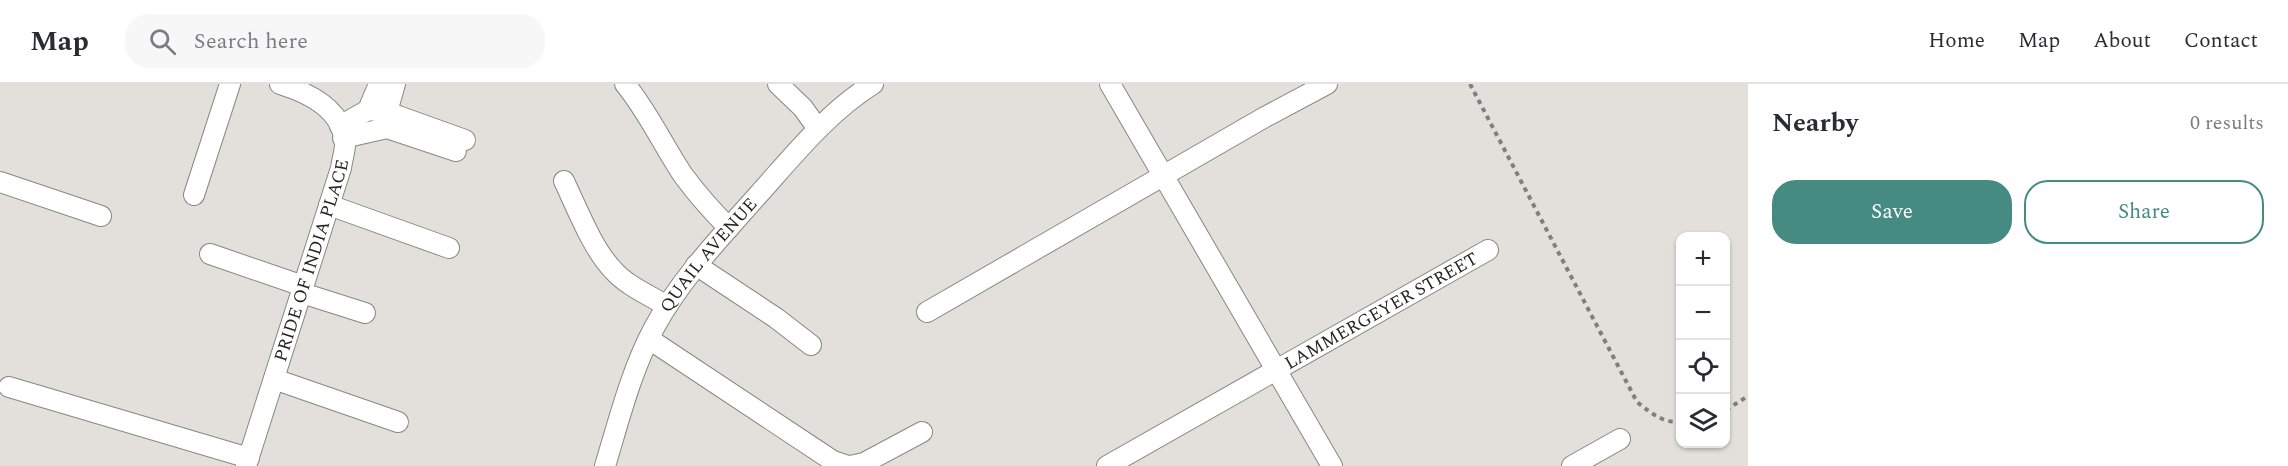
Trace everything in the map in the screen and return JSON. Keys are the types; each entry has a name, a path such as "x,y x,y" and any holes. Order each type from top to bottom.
{"street":[{"path":"218,84 187,194 230,84"},
{"path":"281,84 303,92 324,104 341,132"},
{"path":"377,111 379,84"},
{"path":"341,132 377,111 395,84"},
{"path":"625,84 639,102 682,174 706,206 729,228"},
{"path":"778,84 803,108 818,129"},
{"name":"QUAIL AVENUE","path":"605,466 633,376 667,306 696,265 818,129 857,94 873,84"},
{"name":"LAMMERGEYER STREET","path":"1110,84 1332,466"},
{"path":"927,312 1265,117 1327,84"},
{"path":"341,132 387,128 460,145 377,111"},
{"name":"PRIDE OF INDIA PLACE","path":"248,462 341,168 345,145 341,132"},
{"path":"564,181 593,241 611,269 625,281 667,306"},
{"path":"0,182 100,216"},
{"path":"329,205 449,248"},
{"name":"LAMMERGEYER STREET","path":"1107,466 1488,250"},
{"path":"210,254 365,313"},
{"path":"696,265 776,318 811,345"},
{"path":"649,339 833,461 849,466 864,463 922,432"},
{"path":"274,379 398,422"},
{"path":"9,387 248,462"},
{"path":"1572,466 1620,439"}],"path":[{"path":"1470,84 1637,402 1654,416 1676,422"},
{"path":"1730,407 1748,396"}]}
